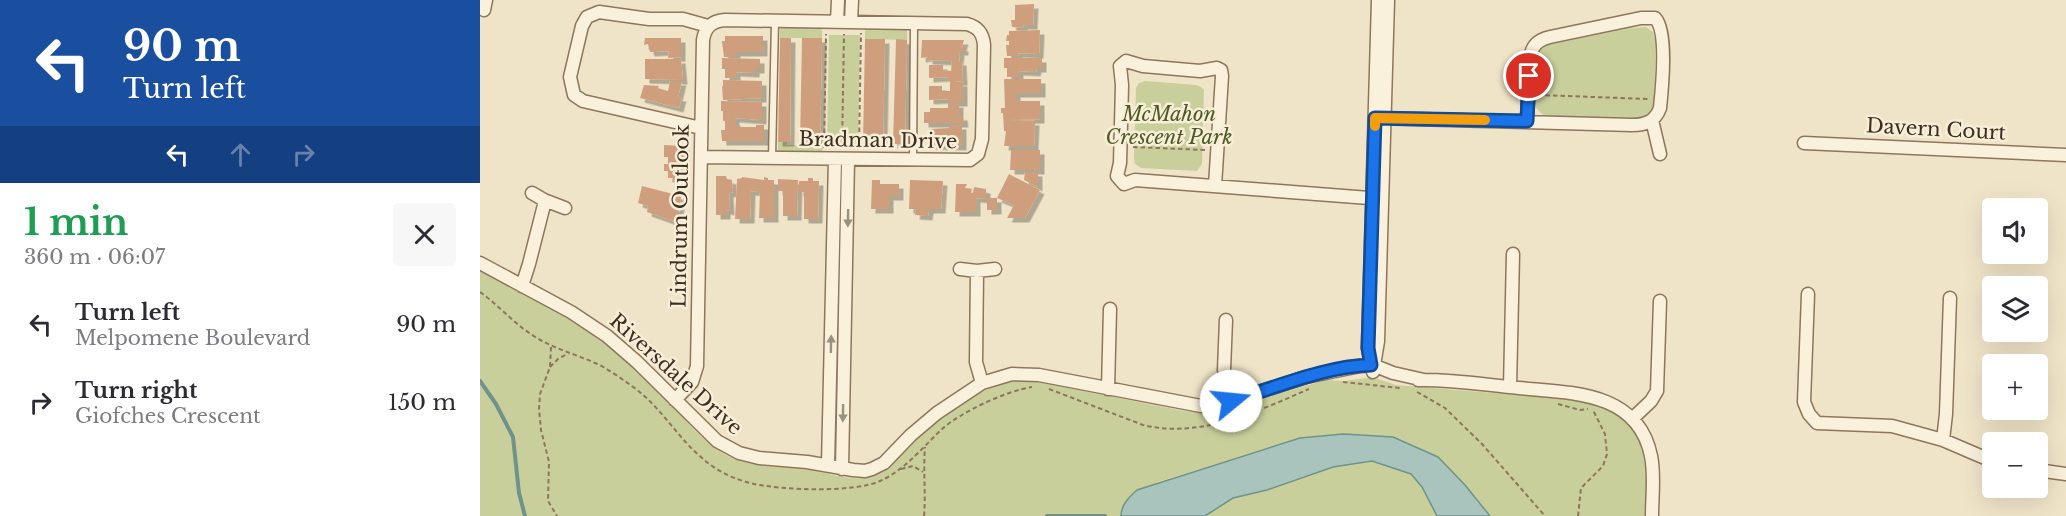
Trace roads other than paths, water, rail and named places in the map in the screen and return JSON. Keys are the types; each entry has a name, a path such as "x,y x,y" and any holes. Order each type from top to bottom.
{"street":[{"path":"838,0 840,22"},
{"path":"840,22 852,0"},
{"path":"1378,0 1380,118"},
{"path":"1373,368 1368,348 1388,0"},
{"path":"701,128 583,101 574,95 570,77 582,26 584,20 591,14 599,12 649,19 684,19 708,26"},
{"path":"1380,118 1641,125 1652,120 1659,112 1662,31 1659,21 1649,17 1550,37 1538,42 1531,51 1530,58 1527,121"},
{"name":"Bradman Drive","path":"701,157 965,162 978,153 982,139 984,45 982,35 972,26 725,20 716,21 708,26"},
{"name":"Lindrum Outlook","path":"675,400 690,385 696,373 703,40 708,26"},
{"path":"1215,186 1221,70 1217,68 1200,71 1143,66 1126,61 1120,66 1121,146 1117,176 1124,184 1135,180 1377,199"},
{"path":"1652,120 1660,154"},
{"name":"Davern Court","path":"1804,143 2066,155"},
{"path":"828,465 833,246 842,160"},
{"path":"842,160 847,246 842,469"},
{"path":"532,193 545,201 565,208"},
{"path":"522,286 545,201"},
{"path":"833,246 847,246"},
{"path":"1510,387 1513,254"},
{"name":"Riversdale Drive","path":"480,263 571,312 607,336 638,362 707,433 728,448 759,458 865,471 878,467 923,425 982,383 1003,375 1029,374 1195,406 1231,401 1306,377 1326,373 1346,377 1373,368 1392,380 1423,385 1510,387 1582,394 1598,398 1618,408 1632,419 1644,437 1651,457 1652,516"},
{"path":"960,269 977,271 995,269"},
{"path":"977,271 976,362 982,383"},
{"path":"1808,294 1804,402 1816,423 1892,426 1943,440 1982,457"},
{"path":"1943,440 1950,298"},
{"path":"1632,419 1651,401 1657,391 1660,301"},
{"path":"1108,389 1110,309"},
{"path":"1226,320 1224,370 1231,401"},
{"path":"830,368 844,368"},
{"path":"2048,472 2066,474"}],"lane":[{"path":"772,158 775,21"},
{"path":"913,161 914,24"}],"water":[{"path":"1343,434 1393,437 1438,457 1490,516 1437,516 1422,487 1411,474 1372,461 1333,467 1267,490 1233,498 1205,516 1121,516 1128,498 1137,490 1300,438"}],"waterway":[{"path":"480,381 496,404 513,437 519,493 525,516"},
{"path":"1047,516 1105,516"}],"park label":[{"name":"McMahon Crescent Park","path":"1169,126"}]}
